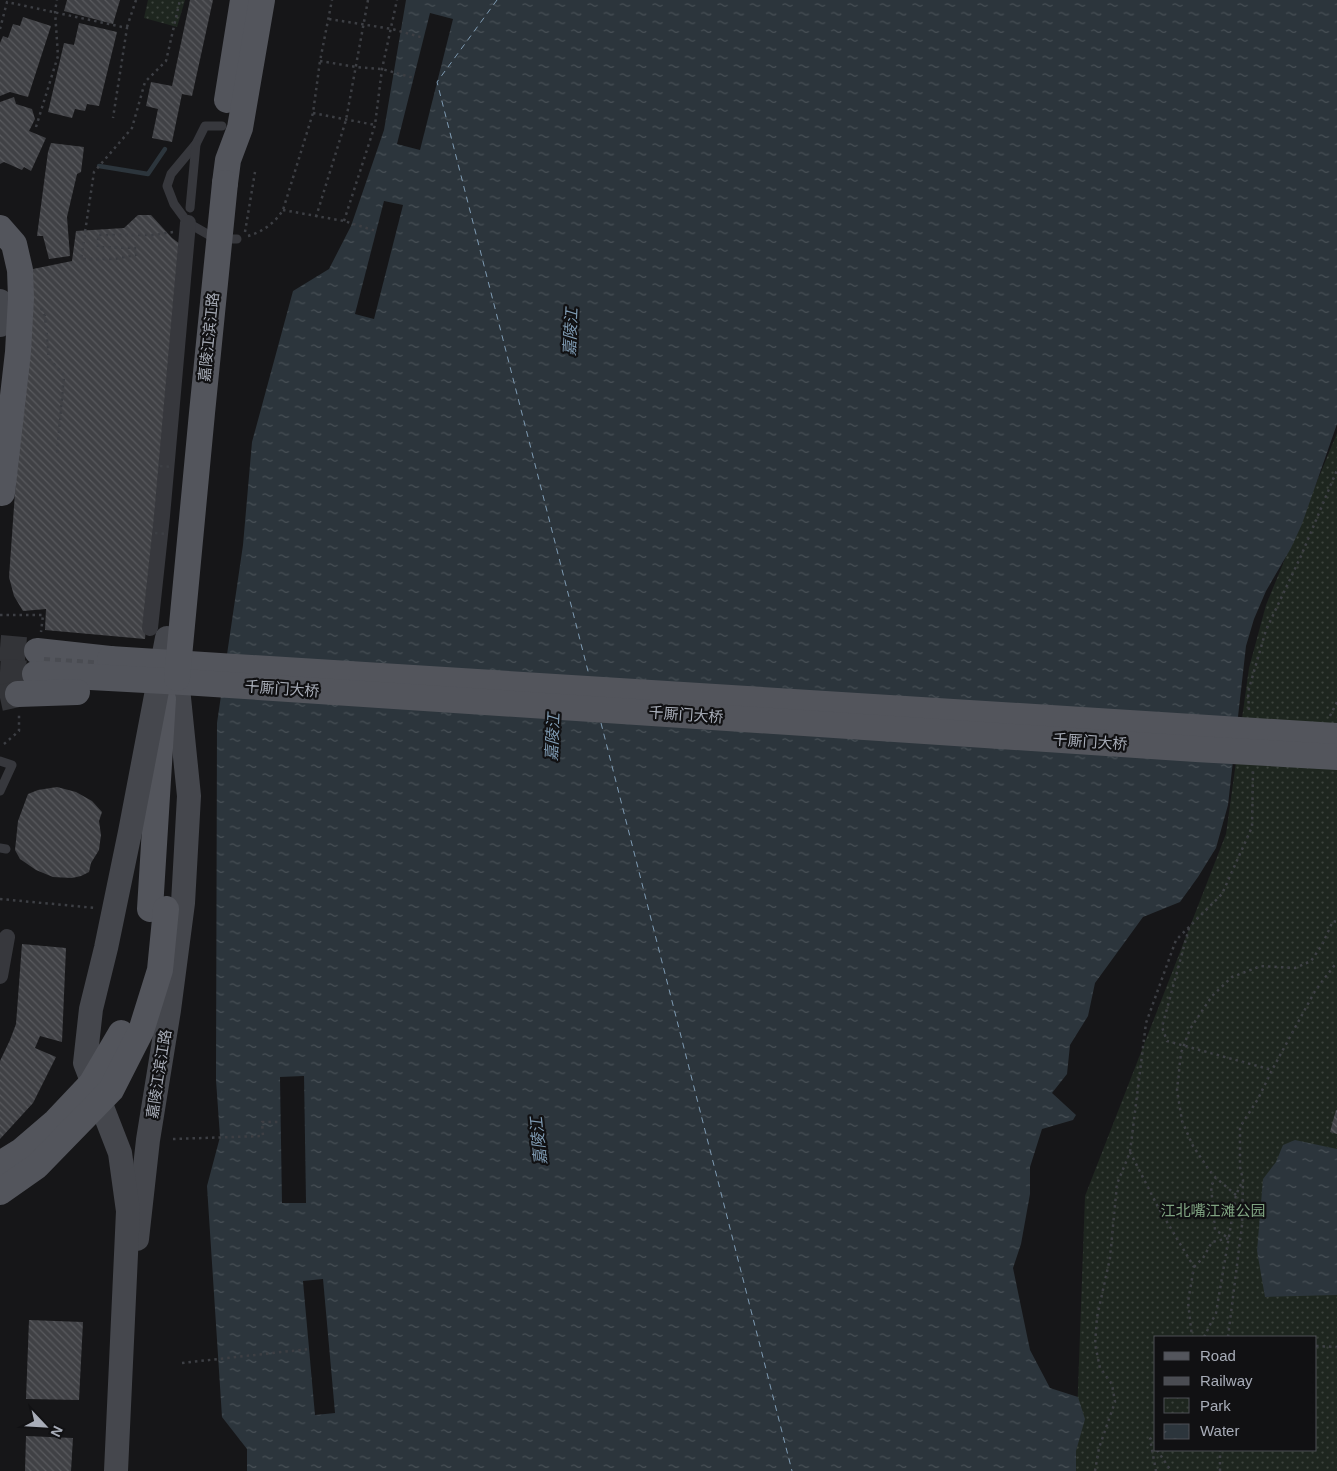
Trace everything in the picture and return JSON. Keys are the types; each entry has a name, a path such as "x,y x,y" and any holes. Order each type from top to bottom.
{"main road":[{"name":"嘉陵江滨江路","path":"0,1192 37,1166 111,1090 141,1032 160,970 166,909 180,680 201,422 217,184 222,126 243,0"},
{"name":"嘉陵江滨江路","path":"116,1471 128,1211 120,1153 85,1063 91,1009 106,948 130,832 217,184 240,128 262,0"},
{"path":"0,228 14,244 20,270 21,298 18,352 2,493"},
{"path":"0,301 0,325"},
{"name":"嘉陵江滨江路","path":"0,1164 22,1151 91,1084 120,1038 142,976 150,909 158,633"},
{"name":"千厮门大桥","path":"37,654 180,680 1197,738 1337,736"},
{"name":"千厮门大桥","path":"37,654 1197,738 1337,757"},
{"name":"嘉陵江滨江路","path":"127,1471 137,1228 183,902 189,796 180,680"},
{"path":"19,703 180,680"},
{"path":"1197,738 1337,724"},
{"path":"1197,738 1337,771"},
{"path":"120,1153 134,1157 148,1140"}],"street":[{"path":"158,633 162,516 189,215"},
{"path":"0,976 7,937"}],"lane":[{"path":"222,126 204,126 196,144 171,174 167,186 174,204 216,239 240,239"},
{"path":"189,215 196,144"},
{"path":"0,761 12,765 0,791"}],"path":[{"path":"36,127 58,56 56,11 58,0"},
{"path":"114,118 127,28 136,0"},
{"path":"155,236 98,235 98,247 135,248 136,255 114,259 81,259 94,172 132,128 145,82 166,61 180,0"},
{"path":"260,232 283,210 313,113 320,61 332,0"},
{"path":"316,217 346,120 368,0"},
{"path":"344,221 375,125 382,69 397,0"},
{"path":"0,29 7,2 56,11 127,28"},
{"path":"329,19 392,29 424,38"},
{"path":"320,61 382,69 414,78"},
{"path":"313,113 375,125"},
{"path":"240,239 255,172"},
{"path":"283,210 344,221 376,231"},
{"path":"40,307 45,316 49,359 64,375 57,455"},
{"path":"160,466 172,467"},
{"path":"1250,711 1248,692 1266,630 1301,556 1337,470"},
{"path":"155,534 166,534"},
{"path":"0,615 43,615 37,654"},
{"path":"4,744 19,730 19,703"},
{"path":"1095,1471 1099,1448 1115,1402 1112,1384 1100,1368 1095,1344 1097,1317 1110,1258 1117,1184 1130,1152 1146,1023 1176,940 1222,894 1252,826 1253,769"},
{"path":"0,900 102,909"},
{"path":"1236,1195 1216,1178 1193,1146 1182,1121 1177,1090 1181,1053 1190,1029 1212,996 1232,977 1261,966 1295,968 1311,962 1322,945 1333,921 1337,922"},
{"path":"1189,926 1162,1027 1167,1041 1272,1070"},
{"path":"1228,1336 1242,1225 1243,1180 1240,1167 1240,1127 1258,1099 1315,991 1337,962"},
{"path":"173,1139 263,1136 262,1122 281,1122"},
{"path":"1130,1152 1158,1207 1194,1267"},
{"path":"1216,1178 1211,1186 1215,1230 1229,1238"},
{"path":"1204,1336 1216,1313 1236,1195 1243,1180"},
{"path":"1192,1336 1188,1302 1194,1267 1203,1258 1212,1242 1229,1238"},
{"path":"1317,1346 1337,1347"},
{"path":"182,1362 309,1348"},
{"path":"1150,1439 1154,1435"},
{"path":"1150,1439 1154,1446"},
{"path":"1150,1439 1156,1471"},
{"path":"1157,1451 1171,1471"},
{"path":"1220,1451 1220,1471"}],"green space":[{"path":"148,0 185,0 177,27 144,18"},
{"name":"江北嘴江滩公园","path":"1337,433 1337,1471 1075,1471 1085,1196 1226,834 1249,668 1266,605"}],"water":[{"name":"嘉陵江","path":"406,0 1337,0 1337,424 1302,524 1291,548 1266,591 1254,619 1246,646 1228,805 1216,848 1180,902 1143,917 1095,983 1088,1016 1070,1045 1067,1074 1052,1093 1076,1115 1073,1120 1042,1129 1030,1167 1030,1194 1021,1244 1013,1268 1030,1350 1050,1388 1078,1397 1085,1419 1076,1451 1076,1471 247,1471 247,1449 222,1417 207,1186 220,1137 216,1080 217,723 243,545 252,442 293,291 329,269 351,226 384,130"},
{"path":"1295,1140 1337,1149 1337,1295 1265,1297 1257,1251 1263,1179 1276,1162 1283,1145"}],"pier":[{"path":"430,13 453,19 420,150 397,144"},
{"path":"384,201 403,205 374,319 355,314"},
{"path":"304,1076 306,1203 282,1203 280,1077"},
{"path":"323,1279 335,1413 315,1415 303,1281"}],"building":[{"path":"67,0 120,0 113,24 64,11"},
{"path":"190,0 213,0 192,96 182,94 172,142 152,138 158,109 146,106 151,82 172,86"},
{"path":"23,17 51,26 28,97 10,92 0,96 0,43 3,36 8,38 13,24 20,26"},
{"path":"79,23 117,32 99,106 87,104 85,111 75,109 72,118 48,112 64,43 74,45"},
{"path":"14,97 16,104 32,109 35,119 29,131 46,138 31,171 24,167 22,170 4,162 0,164 0,102"},
{"path":"51,143 84,147 81,172 77,174 67,217 70,256 49,259 43,236 37,236 48,152"},
{"path":"138,215 151,215 180,244 145,639 45,630 46,609 23,611 14,596 9,577 25,352 33,269 72,261 76,231 124,228"},
{"path":"57,787 76,792 92,801 102,812 99,821 101,835 99,850 91,863 89,872 72,878 53,877 36,870 20,859 15,850 18,821 28,794 38,790"},
{"path":"22,944 66,948 62,1042 40,1036 35,1048 56,1057 33,1103 0,1139 0,1061 16,1024"},
{"path":"1337,1110 1337,1134 1330,1132"},
{"path":"29,1320 83,1322 79,1400 26,1399"},
{"path":"26,1436 73,1438 71,1471 25,1471"}],"waterway":[{"path":"99,166 148,174 165,149"}],"ferry route":[{"path":"497,0 437,82 589,675"},
{"path":"601,723 792,1471"}],"tunnel":[{"path":"0,648 37,651"},
{"path":"0,672 35,674"},
{"path":"0,698 18,694"}],"railway":[{"path":"44,659 1337,740"},
{"path":"43,669 1337,749"}]}
